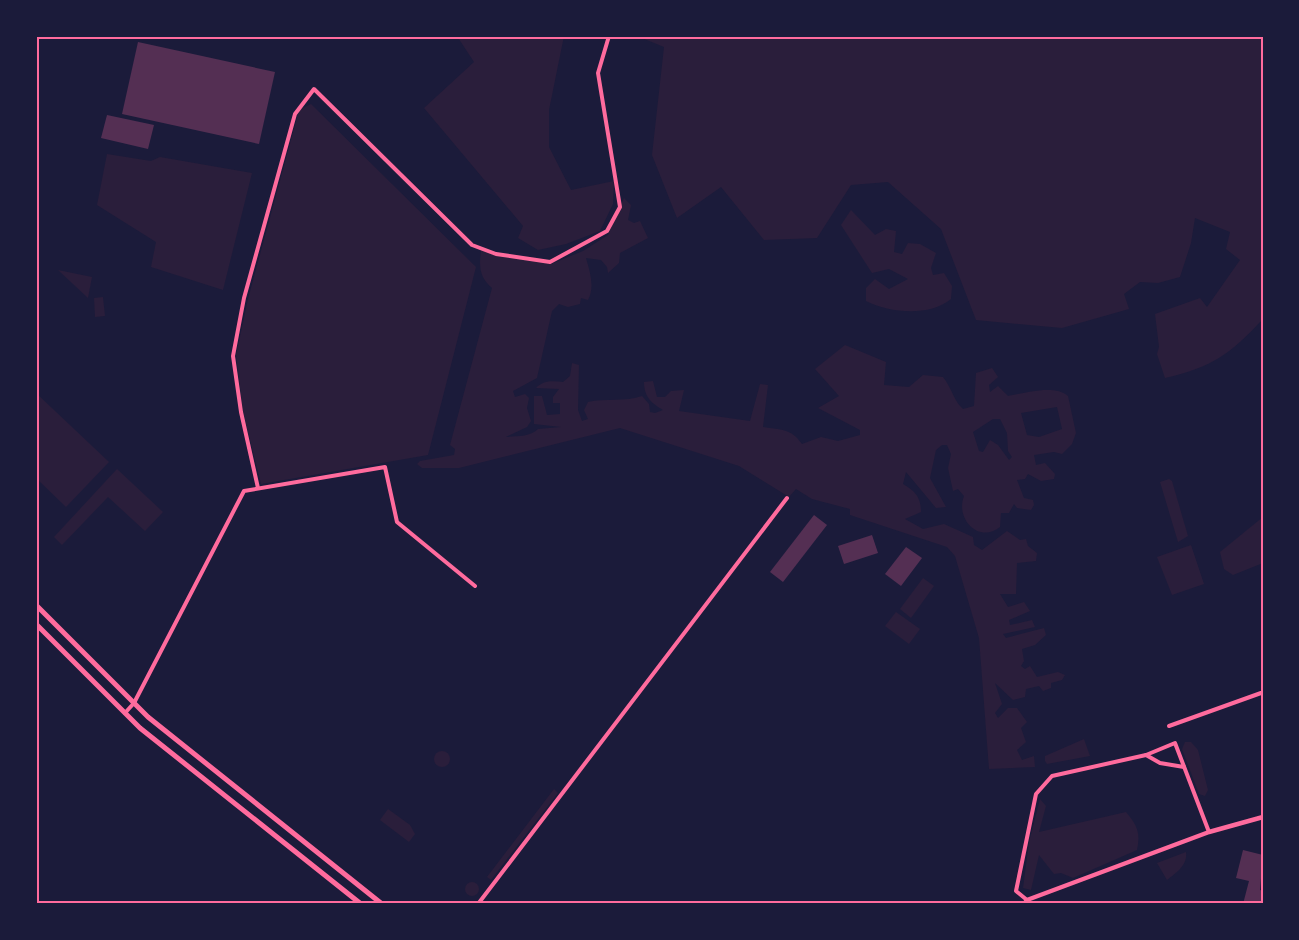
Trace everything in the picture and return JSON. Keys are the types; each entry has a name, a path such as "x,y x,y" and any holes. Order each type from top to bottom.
{"main road":[{"path":"36,605 134,703 184,747 382,904"},
{"path":"36,624 140,728 361,904"}],"street":[{"path":"258,488 241,412 233,356 244,298 295,114 304,101 314,89 472,244 496,254 550,262 607,231 620,207 598,73 609,36"},
{"path":"125,713 134,703 244,491 385,467 397,522 475,586"},
{"path":"478,904 787,498"},
{"path":"1168,726 1261,693"},
{"path":"1209,832 1175,743 1146,755 1052,776 1036,794 1016,891 1026,902 1209,832 1263,817"},
{"path":"1146,755 1160,763 1184,767"}],"shaded area":[{"path":"457,36 564,36 549,110 549,147 571,190 614,181 613,204 600,231 566,244 538,250 518,238 523,226 424,108 474,62"},
{"path":"637,36 1263,36 1263,319 1220,358 1196,369 1165,378 1157,354 1159,347 1155,314 1200,298 1207,307 1240,260 1226,249 1230,232 1195,218 1191,243 1180,277 1158,283 1140,282 1124,294 1129,309 1062,328 976,320 941,229 888,182 851,185 817,238 764,240 721,187 677,218 652,155 664,47"},
{"path":"311,104 476,267 428,455 261,484 243,412 236,355 248,299 299,110"},
{"path":"107,154 151,161 160,157 252,173 223,290 151,267 156,242 97,205"},
{"path":"624,198 631,205 628,220 634,223 640,221 648,238 620,253 619,263 608,273 607,267 601,260 586,258 591,285 588,300 581,298 580,304 568,307 559,304 552,311 537,378 513,391 515,397 525,394 529,398 527,408 531,421 527,427 506,437 528,435 538,429 561,427 534,424 534,396 542,396 547,415 560,414 560,403 553,403 553,397 559,389 536,388 545,382 563,382 570,376 572,363 579,365 578,410 582,421 588,419 584,410 588,402 595,401 642,396 649,404 650,412 663,410 647,396 644,382 653,381 657,397 665,397 671,391 684,390 679,411 750,421 760,384 768,385 763,427 790,432 802,444 821,437 838,441 860,435 860,430 818,408 839,396 815,369 845,345 886,362 884,385 909,387 923,375 943,377 963,409 974,406 976,373 992,368 998,377 989,385 990,392 998,386 1008,396 1048,390 1062,392 1068,396 1076,433 1072,444 1062,454 1054,452 1034,455 1036,465 1045,463 1055,474 1054,479 1041,481 1028,474 1025,479 1017,480 1024,498 1033,500 1034,505 1031,510 1017,508 1014,504 1009,513 1001,513 1000,527 984,533 977,531 966,520 962,505 964,496 958,489 953,491 948,468 951,454 947,445 942,445 936,450 930,478 946,507 936,508 906,472 903,484 916,495 921,507 921,512 905,519 923,529 944,524 973,537 974,545 982,550 1007,531 1020,540 1026,539 1028,546 1037,553 1036,561 1017,563 1016,594 1000,594 1008,607 1024,602 1030,611 1009,620 1010,625 1032,620 1035,627 1003,634 1006,638 1044,628 1046,635 1035,645 1022,649 1024,661 1021,666 1025,669 1030,666 1037,677 1058,672 1065,675 1062,680 1051,683 1051,688 1043,691 1039,686 1026,689 1025,697 1013,700 995,683 1002,704 995,713 998,718 1008,708 1017,708 1027,722 1021,728 1026,742 1017,750 1022,760 1034,756 1035,767 989,769 979,638 955,556 947,547 850,515 850,509 812,499 796,489 789,497 739,466 620,428 459,468 422,468 417,464 420,461 454,455 455,449 450,445 492,288 481,271 481,250 551,264 583,251 608,235","holes":["1057,407 1062,429 1039,437 1027,435 1021,413","993,419 1000,419 1007,433 1008,451 1012,457 1009,460 998,445 990,440 983,452 979,451 973,432"]},
{"path":"851,210 875,235 886,229 896,231 894,252 902,254 908,243 920,244 936,253 931,268 933,275 944,273 952,286 951,299 932,309 921,311 886,308 866,301 866,288 875,279 889,289 908,279 889,269 872,273 841,225"},
{"path":"58,270 92,277 88,298"},
{"path":"103,297 105,316 95,317 94,298"},
{"path":"36,393 109,462 66,507 36,478"},
{"path":"117,469 163,512 145,531 108,497 62,545 54,537"},
{"path":"1169,479 1172,481 1188,536 1178,542 1160,482"},
{"path":"1263,517 1263,563 1233,575 1224,569 1220,552"},
{"path":"1191,545 1204,584 1172,595 1157,557"},
{"path":"923,578 934,586 911,618 900,609"},
{"path":"896,612 920,629 909,644 885,626"},
{"path":"1084,739 1090,756 1047,764 1045,761 1045,756"},
{"path":"1185,742 1191,742 1198,750 1208,790 1205,796 1199,794 1182,749"},
{"path":"442,751 448,753 450,759 448,765 442,767 436,765 434,759 436,753"},
{"path":"554,789 558,793 491,880 487,877"},
{"path":"1040,799 1046,806 1039,832 1126,812 1137,830 1139,839 1137,850 1073,878 1061,873 1054,874 1039,855 1031,890 1023,888 1029,842"},
{"path":"388,809 410,825 415,834 409,842 380,820"},
{"path":"1186,852 1183,865 1167,880 1157,863"},
{"path":"469,882 475,882 479,889 475,896 469,896 465,892 465,886"}],"building":[{"path":"138,42 275,72 259,144 122,114"},
{"path":"107,115 154,125 148,149 101,138"},
{"path":"814,515 827,525 783,582 770,572"},
{"path":"872,535 878,553 844,564 838,546"},
{"path":"906,547 922,558 901,586 885,574"},
{"path":"1243,850 1263,855 1260,890 1263,891 1263,904 1243,904 1249,881 1236,878"}]}
